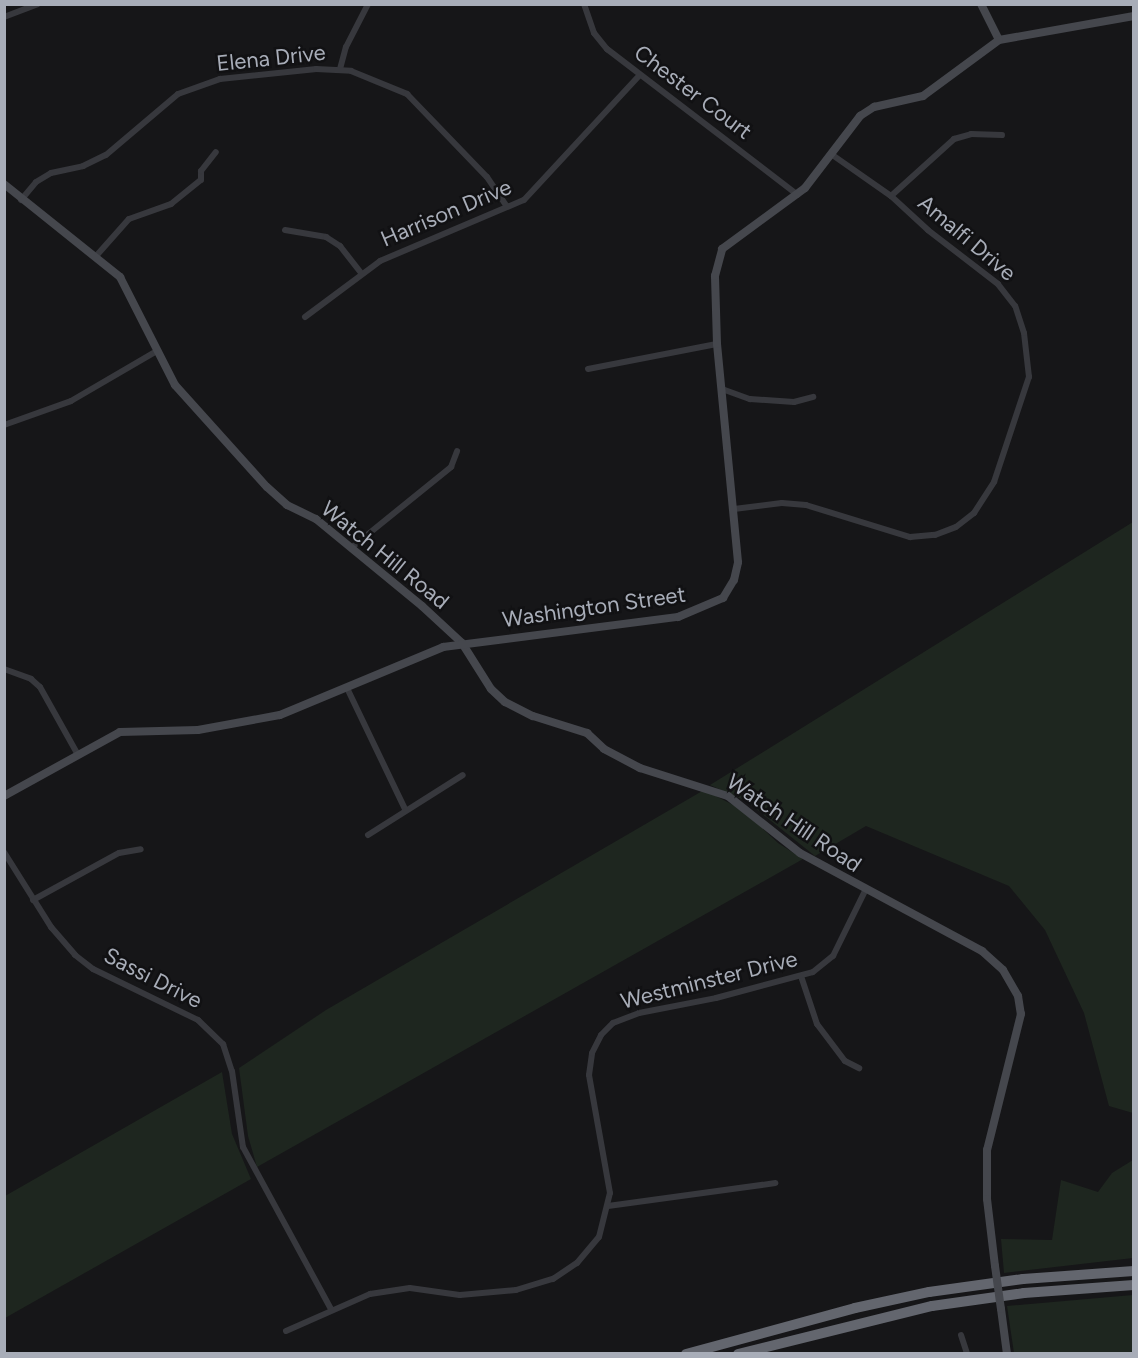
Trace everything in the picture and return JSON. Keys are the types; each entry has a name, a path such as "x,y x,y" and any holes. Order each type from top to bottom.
{"highway":[{"path":"686,1353 837,1312 929,1292 1031,1278 1134,1271"},
{"path":"738,1353 932,1306 1041,1291 1134,1285"}],"street":[{"path":"4,17 38,4"},
{"path":"340,69 346,47 368,4"},
{"name":"Chester Court","path":"584,4 594,33 639,76 798,195"},
{"path":"981,4 999,40 1134,16"},
{"name":"Washington Street","path":"4,795 120,732 228,727 280,715 348,688 393,666 462,643 678,617 706,608 723,598 734,580 738,562 717,344 715,276 722,249 798,195 860,116 874,107 923,96 975,60 999,40"},
{"name":"Elena Drive","path":"21,200 36,182 51,173 83,166 106,155 178,94 201,84 255,74 340,69 372,78 407,94 487,177 507,207"},
{"name":"Harrison Drive","path":"305,317 360,272 524,200 543,183 639,76"},
{"path":"891,196 954,139 971,134 1002,135"},
{"path":"97,255 129,219 171,204 201,180 204,165 216,152"},
{"name":"Amalfi Drive","path":"734,509 782,503 806,505 898,536 935,536 956,527 974,513 994,482 1029,377 1024,333 1015,306 998,284 928,230 891,196 831,154"},
{"name":"Watch Hill Road","path":"4,184 21,200 97,255 128,288 157,351 194,410 243,457 267,487 351,548 462,643 491,689 505,702 533,717 587,733 604,749 631,764 728,796 791,847 865,891 982,951 1003,970 1018,996 1019,1034 990,1135 986,1167 1007,1353"},
{"path":"285,230 326,237 340,246 360,272"},
{"path":"588,369 717,344"},
{"path":"4,425 72,401 157,351"},
{"path":"722,389 750,399 794,402 813,397"},
{"path":"351,548 450,467 457,451"},
{"path":"4,669 31,678 39,687 78,755"},
{"path":"348,688 406,811"},
{"path":"368,835 463,775"},
{"path":"33,900 119,853 141,849"},
{"name":"Sassi Drive","path":"4,852 33,900 75,955 93,969 198,1020 223,1044 233,1077 243,1147 331,1310"},
{"name":"Westminster Drive","path":"286,1331 370,1294 408,1289 460,1295 489,1294 554,1279 577,1263 599,1237 608,1206 607,1166 589,1075 592,1053 601,1035 613,1023 639,1012 668,1009 801,976 833,956 865,891"},
{"path":"801,976 817,1024 845,1061 859,1068"},
{"path":"608,1206 775,1183"},
{"path":"961,1335 966,1353"}],"shaded area":[{"path":"1133,522 1133,1113 1109,1106 1084,1013 1045,930 1009,886 866,826 815,856 746,801 710,785"},
{"path":"704,790 743,810 778,843 803,859 257,1167 248,1136 239,1068 326,1010"},
{"path":"222,1072 232,1134 251,1179 5,1318 5,1196"},
{"path":"1133,1160 1133,1258 1004,1273 1001,1239 1052,1240 1061,1180 1098,1192 1112,1173"},
{"path":"1133,1295 1133,1353 1014,1353 1007,1306"}]}
